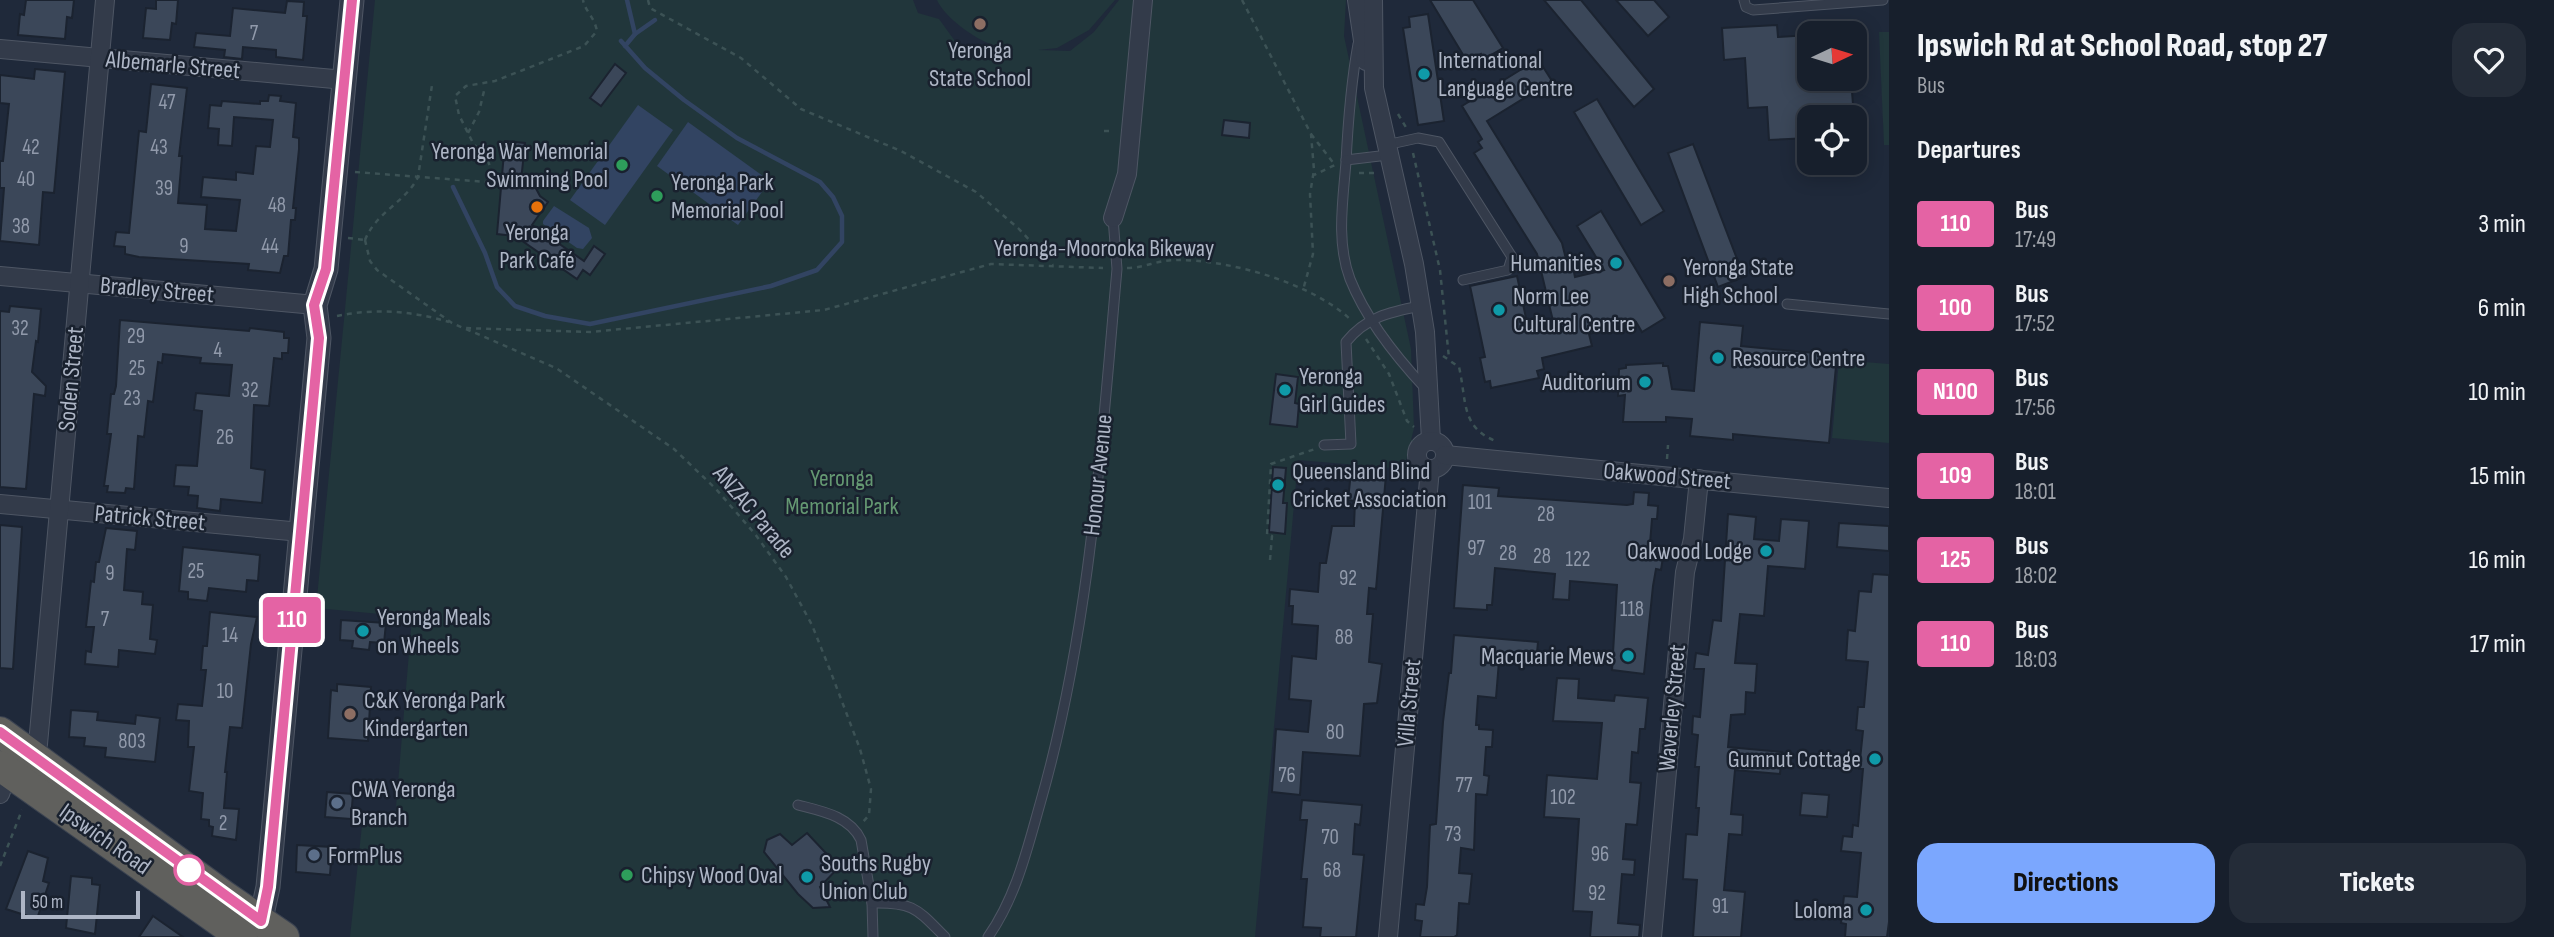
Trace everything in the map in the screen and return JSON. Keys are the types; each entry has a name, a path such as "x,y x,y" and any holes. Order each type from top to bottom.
{"highway":[{"name":"Ipswich Road","path":"0,732 261,933"},
{"name":"Ipswich Road","path":"3,777 261,933"}],"street":[{"name":"Soden Street","path":"33,757 38,744 105,0"},
{"path":"261,933 269,875 319,338 314,305 326,269 352,0"},
{"name":"Honour Avenue","path":"1113,218 1126,174 1143,0"},
{"path":"1357,0 1364,54 1414,264 1427,356 1429,393 1425,434 1416,456 1422,471 1439,467 1446,456 1443,447 1425,434"},
{"path":"1373,0 1374,88"},
{"name":"Albemarle Street","path":"0,49 345,80"},
{"name":"Bradley Street","path":"0,276 314,305"},
{"name":"Oakwood Street","path":"1446,456 1889,498"},
{"name":"Villa Street","path":"1388,937 1422,471"},
{"name":"Waverley Street","path":"1652,937 1685,572 1693,539 1699,479"},
{"name":"Patrick Street","path":"0,504 300,531"}],"lane":[{"path":"1744,0 1746,7 1753,10 1883,0"},
{"path":"1360,30 1352,83 1346,160 1342,225 1345,259 1350,278 1372,320 1413,376 1429,393"},
{"path":"1346,160 1387,150 1419,138 1439,142 1512,257 1508,270 1463,280"},
{"name":"Honour Avenue","path":"988,937 1011,898 1022,866 1057,745 1076,648 1087,583 1117,269 1113,218"},
{"path":"1787,304 1889,314"},
{"path":"1324,445 1351,444 1346,342 1358,327 1372,320 1420,306"},
{"path":"798,805 837,817 857,831 872,903 873,937"},
{"path":"872,903 909,905 944,937"}],"path":[{"path":"496,184 488,161 468,134 459,115 455,96 466,86 495,82 584,46 597,31 594,18 584,7 583,0"},
{"path":"648,0 650,8 741,58 801,109 901,151 976,192 1018,228 1054,265"},
{"path":"1242,0 1311,134 1335,165 1314,175"},
{"path":"345,238 365,240 370,228 383,213 412,189 418,177 432,85"},
{"path":"468,134 479,112 484,90"},
{"path":"1303,290 1313,254 1311,194 1314,175 1311,134"},
{"path":"1412,148 1440,270 1449,358"},
{"path":"1409,166 1416,164"},
{"path":"352,171 501,183"},
{"path":"1359,173 1380,173"},
{"name":"Yeronga-Moorooka Bikeway","path":"365,240 370,261 377,270 463,328 590,332 824,310 991,264 1117,269 1138,268 1153,262 1173,260 1207,261 1271,276 1303,290 1352,320"},
{"path":"337,316 361,311 404,311 452,323"},
{"name":"ANZAC Parade","path":"463,328 556,368 674,449 716,489 755,534 786,577 812,625 860,749 871,789 871,800 869,815 857,831"},
{"path":"1361,332 1389,374 1407,421 1425,434"},
{"path":"1435,355 1449,358 1459,367 1466,411 1471,424 1483,436 1504,444"},
{"path":"1413,440 1409,464 1422,471"},
{"path":"1270,560 1272,536 1267,536 1271,464 1324,445"},
{"path":"1667,467 1668,445"},
{"path":"0,866 23,807"}],"green space":[{"name":"Yeronga Memorial Park","path":"375,0 913,0 918,13 939,19 960,48 1014,50 993,45 969,33 953,21 937,0 1115,0 1089,30 1057,48 1038,50 1070,51 1094,32 1119,0 1346,0 1344,36 1411,349 1414,428 1404,469 1298,460 1255,937 350,937 363,816 395,819 412,617 316,608"},
{"path":"1879,32 1889,32 1889,145 1884,145"},
{"path":"1839,360 1889,364 1889,443 1832,438"}],"water":[{"name":"Yeronga War Memorial Swimming Pool","path":"638,105 673,130 605,225 570,200"},
{"path":"688,122 770,181 738,225 657,166"},
{"path":"554,206 589,228 592,238 583,249 577,248 543,224"}],"building":[{"path":"26,0 74,0 72,18 67,17 65,39 18,35 20,14 24,15"},
{"path":"156,0 178,0 176,24 172,23 170,40 143,38 146,8 156,9"},
{"path":"1430,0 1473,0 1503,48 1484,59 1481,54 1468,63"},
{"path":"1544,0 1581,0 1654,89 1634,107"},
{"path":"1616,0 1654,0 1669,17 1648,36"},
{"path":"287,1 304,2 303,16 307,16 303,60 276,57 276,50 243,47 242,59 224,57 225,50 194,47 196,33 230,36 233,8 285,13"},
{"name":"International Language Centre","path":"1428,14 1444,121 1418,125 1403,28 1410,27 1409,17"},
{"path":"1777,25 1778,37 1797,36 1797,91 1852,91 1853,105 1797,105 1797,139 1769,140 1767,107 1748,108 1745,58 1724,60 1722,28"},
{"path":"1538,59 1552,81 1487,121 1562,243 1566,259 1571,258 1575,277 1604,270 1577,226 1601,211 1665,318 1642,332 1636,322 1589,334 1592,346 1542,358 1544,369 1537,371 1539,378 1491,388 1490,381 1485,382 1480,358 1485,357 1470,286 1517,276 1529,332 1554,325 1537,254 1474,153 1482,148 1478,142 1482,139 1462,106"},
{"path":"615,64 626,73 601,106 590,98"},
{"path":"35,69 65,72 54,193 43,192 39,245 0,241 4,188 0,188 0,161 3,161 9,104 0,103 0,75 34,79"},
{"path":"151,84 187,88 179,156 182,156 178,203 207,205 205,229 236,231 240,200 201,197 203,177 236,180 236,172 253,174 256,146 270,147 273,120 234,117 232,146 218,145 219,129 208,128 210,105 221,106 222,101 260,104 260,101 268,101 269,95 281,96 280,101 296,103 293,137 299,138 299,149 293,208 296,208 295,220 291,220 288,256 284,256 280,273 248,270 249,264 139,257 125,254 125,247 114,246 116,232 129,233 139,131 146,132"},
{"path":"1597,99 1664,211 1641,225 1574,112"},
{"path":"1224,120 1250,123 1249,138 1222,135"},
{"path":"505,141 525,143 521,181 532,181 540,196 548,202 532,225 584,261 594,246 605,254 590,275 583,270 577,279 515,236 497,234"},
{"path":"1693,144 1744,277 1718,287 1668,153"},
{"path":"10,306 41,309 32,372 46,386 45,396 34,394 26,489 0,487 0,311 9,312"},
{"path":"120,320 249,331 250,328 284,332 284,338 289,338 288,353 282,353 282,359 274,358 269,406 254,405 251,468 265,470 262,503 221,499 220,511 197,508 198,496 188,495 189,487 174,486 176,465 197,466 202,411 194,410 196,393 229,396 232,365 200,363 201,358 163,354 162,363 158,362 153,402 148,401 144,437 138,436 134,489 126,488 125,493 107,492 108,486 104,486 111,434 107,434 111,394 114,394 116,386"},
{"path":"1700,322 1743,326 1741,346 1837,355 1829,443 1733,434 1733,440 1690,436 1692,419 1666,417 1666,422 1623,422 1625,395 1618,396 1619,369 1626,368 1626,365 1663,363 1663,366 1668,366 1672,389 1694,391"},
{"name":"Yeronga Girl Guides","path":"1276,374 1298,377 1295,403 1299,404 1297,427 1270,424"},
{"name":"Queensland Blind Cricket Association","path":"1273,467 1286,468 1283,503 1287,503 1285,534 1269,532"},
{"path":"1351,472 1386,475 1376,589 1369,588 1367,614 1373,614 1369,662 1382,664 1377,703 1364,704 1360,756 1303,752 1300,795 1272,792 1276,729 1308,732 1311,701 1289,699 1292,656 1316,659 1318,626 1292,624 1290,589 1318,592 1320,563 1326,563 1332,526 1354,526 1355,501 1348,500"},
{"path":"1463,485 1499,488 1498,496 1627,505 1633,504 1634,492 1649,493 1648,505 1658,506 1657,519 1652,519 1649,556 1663,557 1661,570 1656,569 1653,586 1644,674 1612,670 1617,585 1570,581 1569,600 1553,599 1555,574 1495,568 1492,605 1487,605 1487,610 1454,608"},
{"path":"1728,514 1756,517 1754,539 1779,541 1781,519 1809,521 1805,569 1768,566 1764,616 1740,614 1735,663 1757,664 1755,693 1746,692 1745,714 1731,715 1728,747 1782,752 1780,774 1735,770 1731,814 1743,815 1742,835 1729,834 1724,890 1745,892 1741,937 1693,937 1697,880 1683,879 1686,834 1697,835 1699,808 1696,808 1699,767 1695,767 1698,735 1692,734 1693,716 1700,717 1704,669 1694,669 1696,653 1708,655 1713,620 1721,621"},
{"path":"1839,523 1889,526 1889,551 1837,547"},
{"path":"0,525 22,527 13,669 0,668"},
{"path":"106,528 137,531 135,550 127,549 124,590 143,592 142,604 153,605 150,639 157,640 155,654 119,650 118,667 85,664 86,651 91,652 94,627 86,627 91,581 94,582 96,562 99,562"},
{"path":"183,547 260,555 258,581 247,580 246,592 209,588 207,601 188,599 188,592 179,591"},
{"path":"1873,574 1889,575 1889,922 1887,937 1845,937 1846,924 1841,923 1844,896 1857,897 1861,853 1841,851 1843,836 1852,837 1853,825 1858,826 1863,731 1856,730 1858,707 1864,707 1868,662 1846,660 1848,630 1855,631 1859,591 1871,592"},
{"path":"210,612 257,617 251,644 242,728 230,727 225,772 224,808 239,809 236,840 212,836 213,827 209,826 209,820 201,819 203,793 189,791 194,747 188,747 189,721 176,720 178,704 202,706 206,670 201,670 203,646 207,646"},
{"name":"Yeronga Meals on Wheels","path":"341,620 386,623 384,643 370,642 369,650 352,648 353,641 340,640"},
{"path":"1454,635 1538,642 1536,664 1499,661 1496,698 1478,696 1476,725 1479,725 1479,729 1493,730 1492,747 1486,747 1484,775 1489,776 1487,795 1476,794 1474,850 1461,848 1459,873 1472,874 1469,904 1459,903 1457,935 1420,937 1422,921 1415,920 1416,904 1424,905 1430,825 1436,824 1443,722"},
{"path":"1557,678 1579,679 1578,698 1614,701 1615,695 1648,698 1645,729 1640,729 1638,753 1632,752 1630,782 1641,783 1637,825 1626,824 1623,859 1635,860 1634,875 1622,874 1618,923 1640,925 1639,937 1590,937 1592,912 1573,911 1579,819 1544,817 1547,775 1597,779 1602,723 1553,721"},
{"name":"C&K Yeronga Park Kindergarten","path":"337,684 371,687 368,741 328,738 331,690 337,691"},
{"path":"71,710 98,712 97,720 135,724 136,715 160,718 155,762 105,757 106,748 84,746 85,738 69,737"},
{"name":"CWA Yeronga Branch","path":"327,792 353,794 351,819 325,817"},
{"path":"1802,793 1829,795 1827,817 1800,815"},
{"path":"1302,800 1362,805 1360,825 1355,824 1353,854 1364,855 1356,937 1320,937 1321,928 1303,927 1307,879 1301,879 1307,820 1300,820"},
{"name":"Souths Rugby Union Club","path":"807,833 839,867 820,887 830,907 813,908 764,852 767,840 780,834 792,845"},
{"name":"FormPlus","path":"297,845 332,847 330,875 296,872"},
{"path":"28,851 48,858 43,881 49,883 37,919 6,909"},
{"path":"71,876 92,878 92,884 100,885 95,934 66,928"},
{"path":"153,916 183,937 139,937"}],"waterway":[{"path":"627,0 635,34"},
{"path":"625,46 635,34 655,20"},
{"path":"453,187 485,253 497,287 515,306 545,316 590,324 771,286 817,270 842,242 842,216 833,197 820,182 737,138 684,100 645,68 621,41"}],"bus line":[{"name":"110","path":"0,732 261,921 267,899 319,338 314,305 326,269 352,0"}],"place":[{"name":"Yeronga State School","path":"980,24"},
{"name":"International Language Centre","path":"1424,74"},
{"name":"Yeronga War Memorial Swimming Pool","path":"622,165"},
{"name":"Yeronga Park Memorial Pool","path":"657,196"},
{"name":"Yeronga Park Café","path":"537,207"},
{"name":"Humanities","path":"1616,263"},
{"name":"Yeronga State High School","path":"1669,281"},
{"name":"Norm Lee Cultural Centre","path":"1499,310"},
{"name":"Resource Centre","path":"1718,358"},
{"name":"Auditorium","path":"1645,382"},
{"name":"Yeronga Girl Guides","path":"1285,390"},
{"name":"Queensland Blind Cricket Association","path":"1278,485"},
{"name":"Oakwood Lodge","path":"1766,551"},
{"name":"Yeronga Meals on Wheels","path":"363,631"},
{"name":"Macquarie Mews","path":"1628,656"},
{"name":"C&K Yeronga Park Kindergarten","path":"350,714"},
{"name":"Gumnut Cottage","path":"1875,759"},
{"name":"CWA Yeronga Branch","path":"337,803"},
{"name":"FormPlus","path":"314,855"},
{"name":"Chipsy Wood Oval","path":"627,875"},
{"name":"Souths Rugby Union Club","path":"807,877"},
{"name":"Loloma","path":"1866,910"}]}
